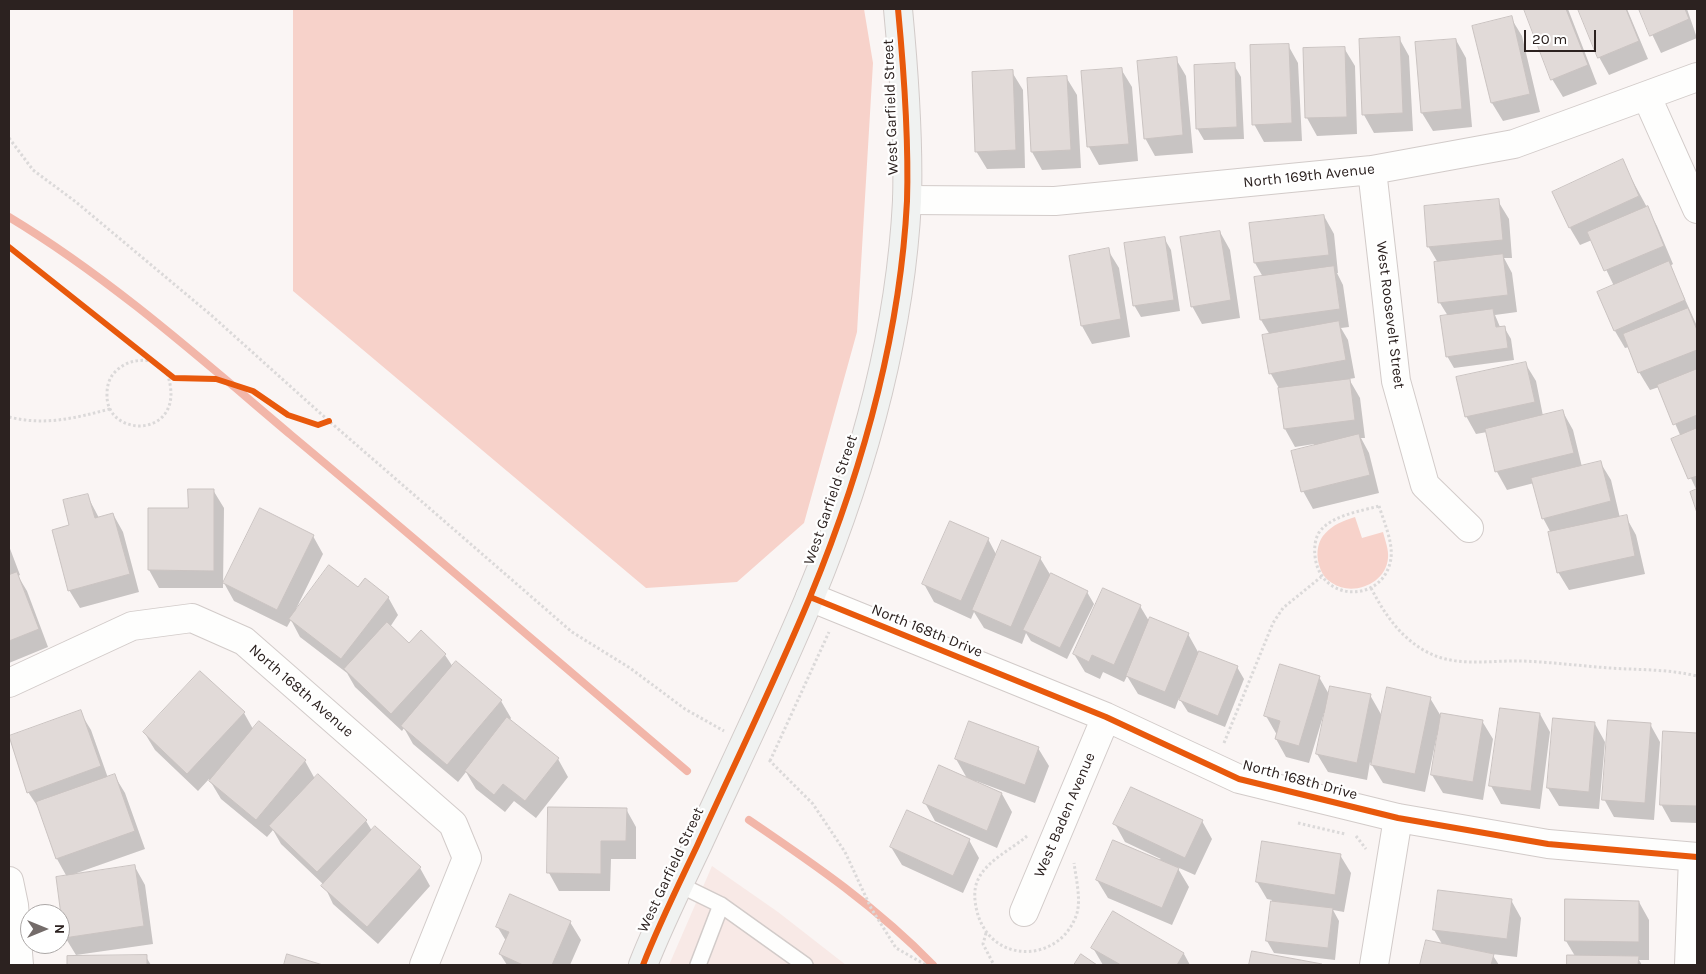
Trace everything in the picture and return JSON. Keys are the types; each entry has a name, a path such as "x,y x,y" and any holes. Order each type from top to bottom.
{"street":[{"name":"West Garfield Street","path":"643,965 659,924 727,781 810,597 851,487 882,377 899,284 907,200 903,65 898,9"},
{"name":"North 169th Avenue","path":"907,200 1055,201 1372,170 1514,144 1697,77"},
{"path":"1647,96 1697,209"},
{"name":"West Roosevelt Street","path":"1372,170 1396,381 1425,485 1469,528"},
{"name":"North 168th Drive","path":"810,597 1106,717 1239,779 1398,818 1548,844 1695,857"},
{"name":"North 168th Avenue","path":"9,683 132,626 192,618 244,641 453,824 467,858 424,965"},
{"name":"West Baden Avenue","path":"1024,912 1106,717"},
{"path":"1374,965 1398,818"},
{"path":"1689,965 1695,857"},
{"path":"9,881 14,906 19,965"}],"lane":[{"path":"678,884 721,905 805,965"},
{"path":"698,965 721,905"}],"path":[{"path":"9,138 33,170 76,202 211,315 329,421 572,632 630,668 685,708 716,727 745,740 770,761 818,812 845,852 871,908 896,948 926,965"},
{"path":"141,351 174,378"},
{"path":"153,361 140,359 125,363 114,373 108,382 106,397 110,409 116,418 125,423 138,426 148,425 160,420 168,410 172,399 167,372"},
{"path":"9,417 47,423 110,409"},
{"path":"318,425 329,421"},
{"path":"1379,506 1391,548 1391,558 1382,578 1371,588 1352,592 1339,590 1321,577 1314,549 1320,531 1338,518 1379,506"},
{"path":"1215,767 1273,623 1289,603 1321,577"},
{"path":"1371,588 1392,622 1408,640 1426,652 1448,659 1472,663 1523,661 1611,668 1650,668 1697,676"},
{"path":"770,761 831,628"},
{"path":"1294,821 1346,834"},
{"path":"1031,832 990,864 977,882 974,904 982,928 998,944 1014,952 1036,952 1056,941 1069,928 1077,912 1074,863 1076,856"},
{"path":"1356,835 1369,853"},
{"path":"986,932 983,944 994,965"}],"shaded area":[{"path":"293,9 864,9 873,63 857,332 804,523 737,582 646,588 293,291"},
{"path":"1355,517 1362,538 1383,532 1388,558 1386,567 1375,581 1367,586 1349,589 1332,583 1324,575 1320,568 1318,547 1325,533 1331,528"},
{"path":"712,866 778,912 846,965 669,965"}],"building":[{"path":"1524,9 1566,9 1588,65 1551,80"},
{"path":"1578,9 1626,9 1639,41 1598,58"},
{"path":"1639,9 1685,9 1689,19 1650,36"},
{"path":"1512,16 1530,94 1491,103 1472,26"},
{"path":"1400,37 1403,113 1362,115 1359,39"},
{"path":"1456,39 1462,109 1421,113 1415,42"},
{"path":"1289,44 1292,123 1252,125 1250,45"},
{"path":"1345,47 1347,117 1305,118 1303,48"},
{"path":"1177,57 1183,135 1144,139 1137,61"},
{"path":"1235,63 1237,127 1196,129 1194,65"},
{"path":"1122,68 1129,144 1087,147 1081,71"},
{"path":"1013,70 1016,150 975,152 972,72"},
{"path":"1067,76 1071,150 1031,152 1027,78"},
{"path":"1623,159 1639,196 1569,228 1552,192"},
{"path":"1499,199 1503,240 1427,247 1424,206"},
{"path":"1648,206 1664,246 1604,271 1587,232"},
{"path":"1324,215 1329,255 1254,263 1249,223"},
{"path":"1220,231 1231,300 1191,307 1180,237"},
{"path":"1165,237 1174,300 1133,306 1124,243"},
{"path":"1109,248 1121,319 1081,326 1069,256"},
{"path":"1503,254 1508,295 1438,303 1434,262"},
{"path":"1669,261 1685,300 1614,331 1597,292"},
{"path":"1334,266 1340,309 1260,320 1254,277"},
{"path":"1688,308 1697,330 1697,350 1638,373 1623,334"},
{"path":"1493,309 1496,327 1505,326 1508,348 1446,357 1440,316"},
{"path":"1339,321 1346,360 1269,374 1262,335"},
{"path":"1526,362 1535,402 1465,417 1456,377"},
{"path":"1697,369 1697,415 1673,425 1657,385"},
{"path":"1350,379 1355,420 1284,429 1278,388"},
{"path":"1563,410 1574,453 1495,472 1485,429"},
{"path":"1697,428 1697,476 1688,479 1671,439"},
{"path":"1359,434 1370,475 1301,492 1291,451"},
{"path":"1601,461 1611,501 1542,519 1531,478"},
{"path":"188,489 214,489 214,571 148,570 148,508 188,508"},
{"path":"1697,489 1697,513 1690,492"},
{"path":"88,494 95,518 113,513 130,574 68,591 52,530 69,525 63,500"},
{"path":"260,508 314,535 277,610 223,583"},
{"path":"1627,515 1635,556 1557,573 1548,532"},
{"path":"950,521 989,538 961,601 922,584"},
{"path":"1002,540 1041,557 1011,627 972,610"},
{"path":"329,565 358,587 365,578 389,597 341,659 289,619"},
{"path":"17,572 39,629 9,641 9,575"},
{"path":"1051,573 1088,591 1060,648 1023,630"},
{"path":"1103,588 1141,605 1114,665 1092,655 1089,662 1073,654"},
{"path":"1150,617 1189,633 1165,692 1126,676"},
{"path":"387,622 409,643 421,630 446,654 391,714 344,669"},
{"path":"1199,651 1238,666 1218,716 1179,700"},
{"path":"456,661 502,700 447,765 401,726"},
{"path":"1280,664 1320,676 1299,746 1275,739 1280,721 1264,716"},
{"path":"200,671 245,712 187,774 143,732"},
{"path":"1330,686 1371,694 1357,763 1316,754"},
{"path":"1387,687 1431,697 1415,774 1371,765"},
{"path":"1500,708 1540,713 1531,791 1489,786"},
{"path":"81,710 101,766 27,793 9,736"},
{"path":"1441,713 1483,720 1473,782 1431,775"},
{"path":"507,717 559,758 525,801 503,784 494,795 465,771"},
{"path":"1553,718 1595,722 1589,792 1547,788"},
{"path":"1608,720 1651,723 1645,803 1602,800"},
{"path":"259,721 306,760 256,820 209,781"},
{"path":"969,721 1039,747 1025,785 955,759"},
{"path":"1663,731 1697,733 1697,806 1660,805"},
{"path":"939,765 1002,793 987,831 923,803"},
{"path":"115,774 135,831 56,859 36,802"},
{"path":"318,774 367,820 317,872 269,826"},
{"path":"1131,787 1203,820 1185,858 1113,824"},
{"path":"548,807 627,808 626,841 601,841 601,874 547,873"},
{"path":"907,810 970,839 953,876 890,847"},
{"path":"375,826 421,867 367,927 321,886"},
{"path":"1113,840 1179,868 1162,908 1096,880"},
{"path":"1262,841 1341,854 1335,895 1256,882"},
{"path":"135,865 144,926 70,937 70,904 60,904 56,877"},
{"path":"1438,890 1512,899 1507,939 1433,930"},
{"path":"510,894 571,921 552,965 523,965 499,954 509,932 496,927"},
{"path":"1565,899 1639,901 1639,942 1565,941"},
{"path":"1271,901 1333,908 1328,948 1266,941"},
{"path":"1113,911 1184,953 1177,965 1121,965 1091,948"},
{"path":"1426,940 1494,954 1491,965 1420,965"},
{"path":"1252,951 1322,964 1249,965"},
{"path":"287,954 323,965 284,965"},
{"path":"1081,954 1097,965 1074,965"},
{"path":"147,955 147,965 67,965 67,956"},
{"path":"1567,955 1639,956 1638,965 1567,965"}],"waterway":[{"path":"9,217 83,266 154,320 687,771"},
{"path":"749,820 821,870 868,906 933,965"}],"cycle path":[{"path":"643,965 797,628 829,549 862,452 887,353 903,252 907,201 907,153 906,105 898,9"},
{"path":"9,247 174,378 216,379 253,391 288,415 318,425 329,421"},
{"path":"810,597 1106,717 1239,779 1398,818 1548,844 1697,857"}]}
